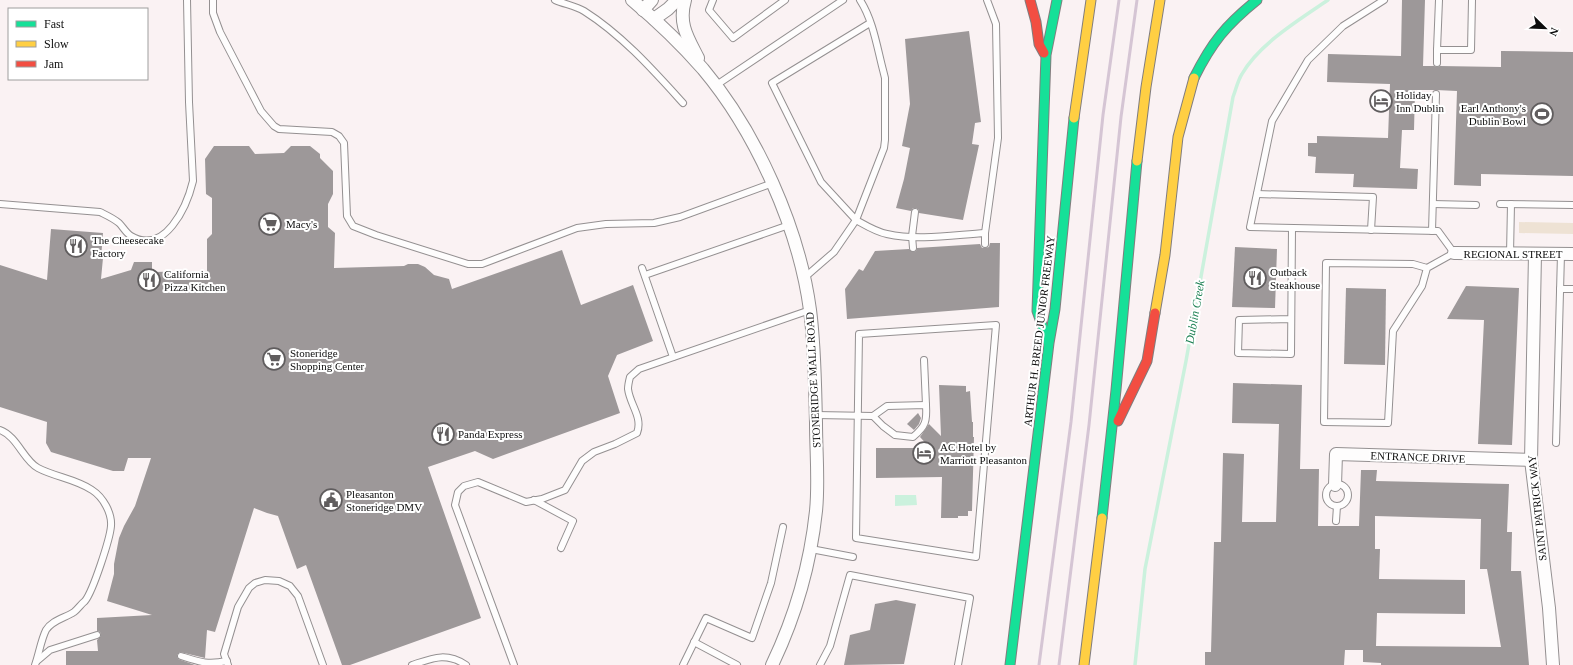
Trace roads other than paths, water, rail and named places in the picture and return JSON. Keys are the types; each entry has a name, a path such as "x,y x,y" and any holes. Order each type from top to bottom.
{"highway":[{"path":"1030,0 1036,22 1039,44 1046,55"},
{"path":"1048,343 1037,311 1046,55 1057,0"},
{"name":"ARTHUR H. BREED JUNIOR FREEWAY","path":"1010,665 1048,343 1055,309 1074,121 1091,0"},
{"path":"1084,665 1111,436 1147,82 1160,0"},
{"path":"1111,436 1147,361 1165,255 1178,137 1184,108 1192,82 1205,56 1219,35 1238,14 1257,0"}],"street":[{"name":"STONERIDGE MALL ROAD","path":"632,0 670,34 704,70 742,127 773,183 789,225 804,278 810,310 814,347 816,510 811,548 802,590 787,632 772,665"},
{"path":"644,10 652,0"},
{"path":"654,19 668,9 677,0"},
{"path":"685,0 682,18 684,29 704,70"},
{"name":"REGIONAL STREET","path":"1454,254 1567,254"},
{"name":"SAINT PATRICK WAY","path":"1535,254 1531,460 1549,608 1553,665"},
{"name":"ENTRANCE DRIVE","path":"1336,485 1336,454 1531,460"}],"lane":[{"path":"0,204 100,212 108,215 118,222 130,235 140,240 153,241 175,224 190,193 192,181 187,0"},
{"path":"213,0 213,13 220,32 261,111 274,126 279,129 332,132 339,136 344,142 347,216 353,226 376,235 468,264 482,264 577,228 606,224 654,223 664,221 680,217 773,183"},
{"path":"555,0 583,11 609,30 633,50 683,103"},
{"path":"712,0 709,10 733,38 785,0"},
{"path":"715,86 843,0"},
{"path":"804,278 834,252 856,220 884,148 885,78 867,12 860,0"},
{"path":"985,244 985,233 998,138 996,24 987,0"},
{"path":"1384,0 1343,26 1308,60 1272,121 1250,227 1438,231 1454,254 1427,268 1413,264 1326,263 1324,422 1388,423 1393,331 1422,286 1427,268"},
{"path":"1437,63 1439,0"},
{"path":"1437,50 1471,50 1472,0"},
{"path":"870,23 772,83 821,182 856,220 886,234 930,237 985,233"},
{"path":"1432,231 1436,94"},
{"path":"1257,194 1373,197 1371,230"},
{"path":"1433,204 1476,205"},
{"path":"1500,204 1573,205"},
{"path":"1510,254 1511,204"},
{"path":"913,248 912,236 915,212"},
{"path":"673,357 643,272 789,225"},
{"path":"1291,319 1239,320 1238,353 1291,354 1292,228"},
{"path":"1556,443 1560,289 1567,254"},
{"path":"1560,289 1573,289"},
{"path":"514,665 455,504 455,498 458,492 464,486 478,482 526,502 542,499 565,490 582,461 594,452 637,433 639,426 636,410 628,389 630,377 639,369 810,310"},
{"path":"996,325 976,557 856,538 858,415 859,334 996,325"},
{"path":"873,416 895,435 913,436 922,430 927,419 924,360"},
{"path":"816,415 873,416 887,406 926,405"},
{"path":"0,430 6,432 36,468 91,490 103,500 110,515 111,526 93,586 86,599 74,612 56,621 47,630 35,664"},
{"path":"1336,485 1339,485 1345,488 1348,494 1346,501 1340,506 1336,506 1330,503 1327,497 1328,490 1336,485"},
{"path":"534,500 573,521 561,548"},
{"path":"1336,506 1336,521"},
{"path":"691,665 684,664 706,618 752,638 771,583 783,527"},
{"path":"811,548 853,557"},
{"path":"820,665 830,646 850,576 970,598 958,665"},
{"path":"181,656 206,664 227,663 224,654 238,607 249,588 255,583 265,580 279,581 290,586 298,596 323,665"},
{"path":"35,664 50,650 97,636"},
{"path":"694,642 737,665"},
{"path":"412,665 440,656 447,656 466,665"}],"waterway":[{"name":"Dublin Creek","path":"1135,665 1145,569 1186,361 1233,97 1241,76 1249,63 1259,52 1269,42 1328,0"}],"railway":[{"path":"1039,665 1071,422 1103,115 1119,0"},
{"path":"1059,665 1089,425 1121,117 1137,0"}],"place":[{"name":"Holiday Inn Dublin","path":"1381,101"},
{"name":"Earl Anthony's Dublin Bowl","path":"1542,114"},
{"name":"Macy's","path":"270,224"},
{"name":"The Cheesecake Factory","path":"76,246"},
{"name":"Outback Steakhouse","path":"1255,278"},
{"name":"California Pizza Kitchen","path":"149,280"},
{"name":"Stoneridge Shopping Center","path":"274,359"},
{"name":"Panda Express","path":"443,434"},
{"name":"AC Hotel by Marriott Pleasanton","path":"924,453"},
{"name":"Pleasanton Stoneridge DMV","path":"331,500"}]}
